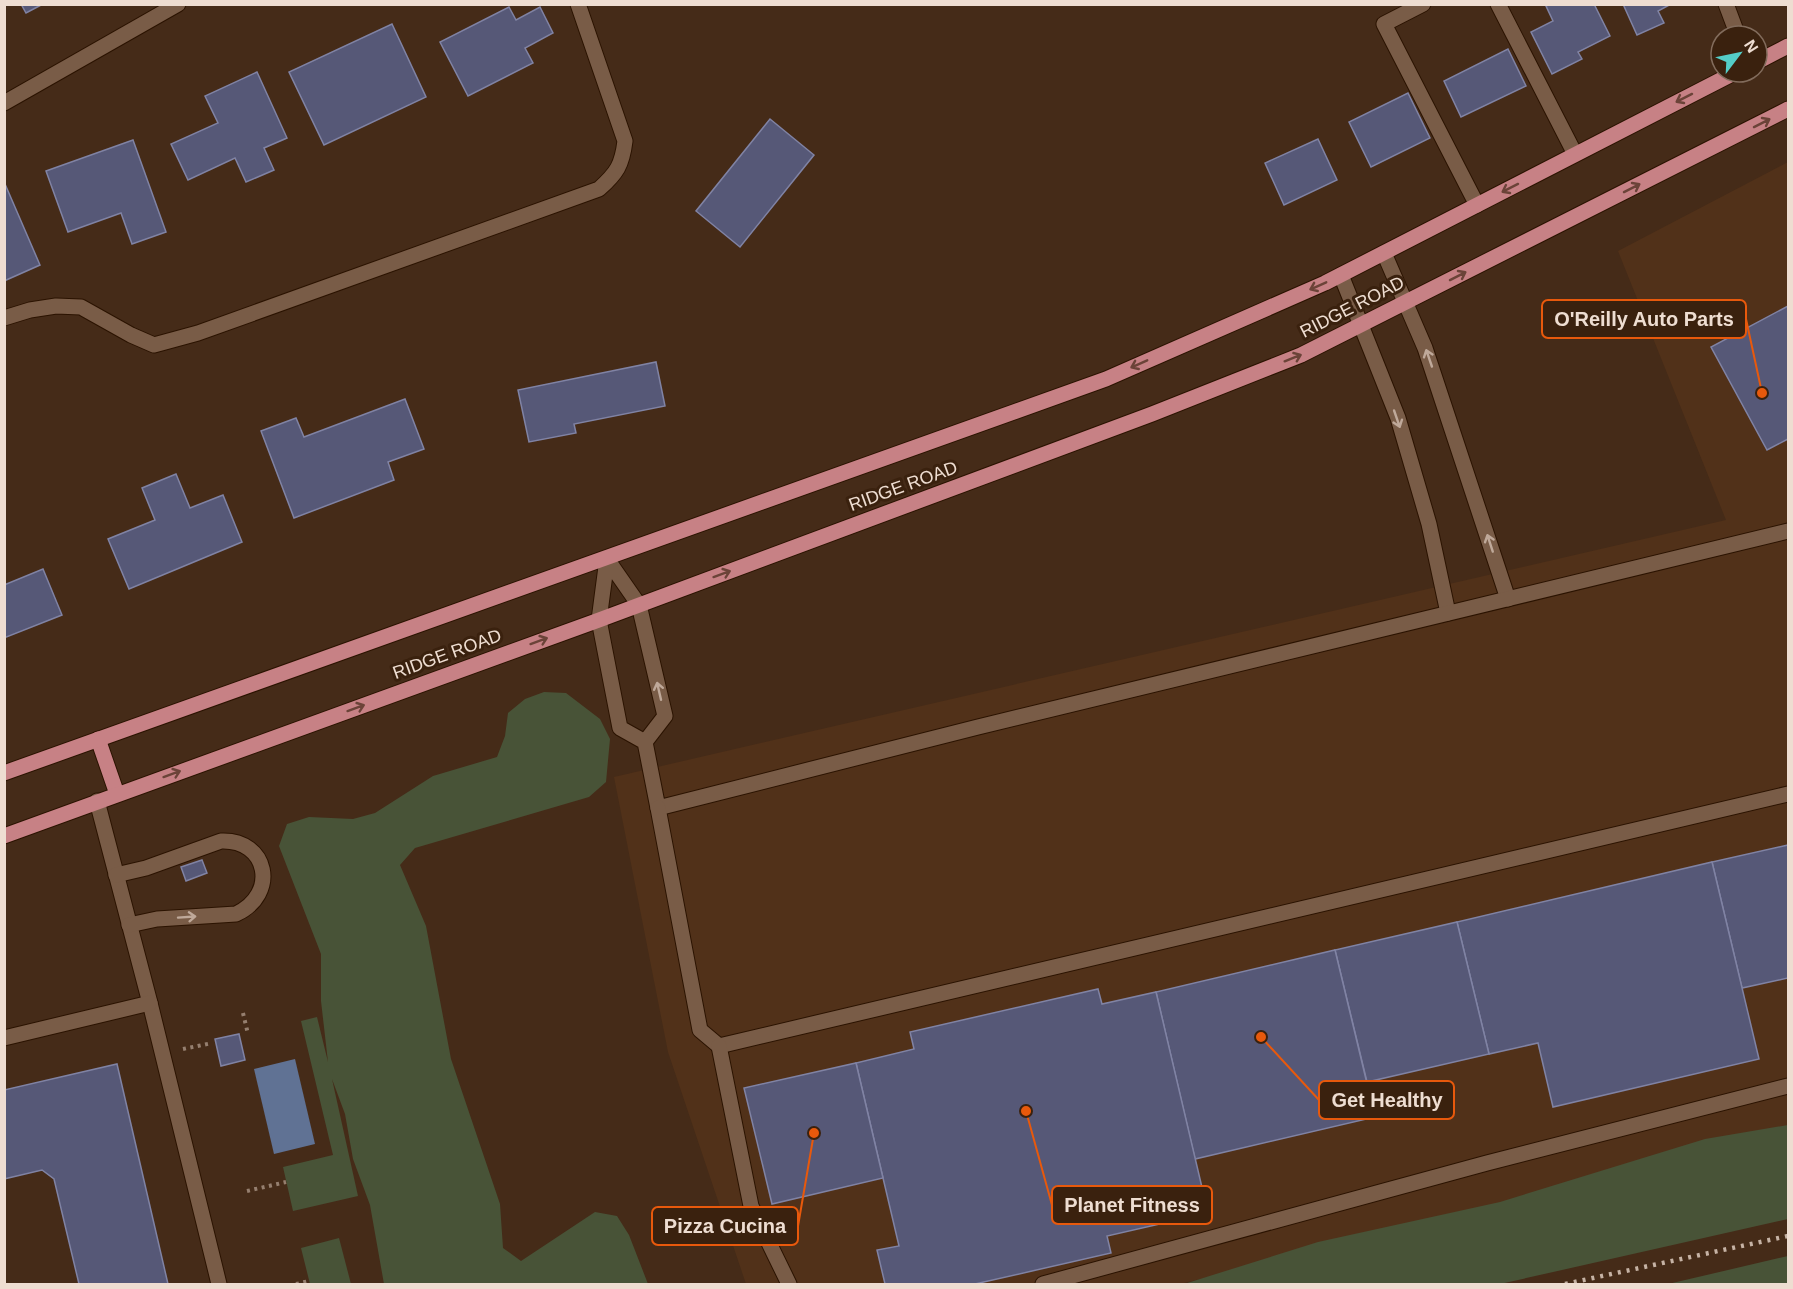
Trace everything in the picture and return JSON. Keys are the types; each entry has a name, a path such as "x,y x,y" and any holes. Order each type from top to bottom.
{"main road":[{"path":"1769,56 1788,46"},
{"name":"RIDGE ROAD","path":"4,773 1106,379 1341,275 1712,84"},
{"name":"RIDGE ROAD","path":"4,836 599,620 1152,414 1301,355 1788,109"},
{"path":"99,739 117,794"}],"street":[{"path":"5,102 178,4"},
{"path":"4,318 30,310 56,306 81,306 131,335 154,345 198,333 599,189 614,176 622,161 625,141 578,4"},
{"path":"1423,4 1384,24 1477,205"},
{"path":"1498,4 1575,154"},
{"path":"1726,4 1734,24"},
{"path":"1384,253 1425,348 1508,598"},
{"path":"1341,275 1398,418 1429,524 1448,613"},
{"path":"658,808 988,724 1788,531"},
{"path":"607,559 639,605 665,716 645,742 700,1030 719,1046 751,1206 789,1284"},
{"path":"607,559 599,620 620,728 645,742"},
{"path":"719,1046 1788,794"},
{"path":"97,801 150,1003 219,1284"},
{"path":"116,875 146,868 221,842 231,841 241,844 257,858 262,867 262,890 256,901 237,914 157,919 129,925"},
{"path":"4,1038 150,1003"},
{"path":"1043,1284 1476,1166 1788,1086"}],"path":[{"path":"243,1013 248,1034"},
{"path":"247,1191 286,1182"},
{"path":"296,1284 309,1281"}],"shaded area":[{"path":"1788,162 1788,1136 1180,1284 746,1284 668,1052 614,777 1726,520 1618,251"}],"green space":[{"path":"544,692 566,693 600,719 610,739 606,782 589,797 415,848 400,865 426,926 451,1059 500,1204 503,1248 521,1261 595,1212 617,1216 629,1235 648,1284 384,1284 370,1205 353,1159 345,1114 332,1079 358,1196 293,1211 283,1167 333,1155 301,1021 317,1017 328,1062 321,1001 321,954 279,846 287,824 309,817 353,819 375,813 433,776 497,757 505,736 508,713 525,699"},
{"path":"1788,1125 1788,1219 1500,1284 1184,1284 1318,1242 1500,1202 1705,1139"},
{"path":"339,1238 351,1284 310,1284 301,1248"},
{"path":"1788,1256 1788,1284 1668,1284"}],"water":[{"path":"295,1059 315,1144 274,1154 254,1069"}],"building":[{"path":"21,4 43,4 26,13"},
{"path":"1550,4 1594,4 1610,36 1578,52 1582,59 1552,74 1531,32 1553,21 1546,6"},
{"path":"1623,4 1671,4 1658,11 1664,23 1637,35"},
{"path":"509,7 516,20 540,7 553,33 525,48 533,63 468,96 440,42"},
{"path":"392,24 426,97 324,145 289,72"},
{"path":"1508,49 1526,86 1461,117 1444,81"},
{"path":"257,72 287,138 264,148 274,170 246,182 235,158 188,180 171,144 218,123 205,96"},
{"path":"1408,93 1430,138 1371,167 1349,122"},
{"path":"770,119 814,155 740,247 696,211"},
{"path":"1318,139 1337,180 1284,205 1265,163"},
{"path":"133,140 166,232 132,244 121,213 68,232 46,171"},
{"path":"4,184 40,265 4,281"},
{"path":"1788,306 1788,439 1767,450 1711,347"},
{"path":"656,362 665,406 574,424 576,433 529,442 518,390"},
{"path":"405,399 424,449 388,462 394,480 294,518 261,431 296,418 304,437"},
{"path":"176,474 190,508 223,495 242,542 129,589 108,539 155,520 142,488"},
{"path":"43,569 62,615 4,638 4,585"},
{"path":"1788,845 1788,978 1742,988 1712,862"},
{"path":"202,860 207,873 186,881 181,867"},
{"path":"1712,862 1759,1059 1553,1107 1538,1043 1489,1054 1457,922"},
{"path":"1457,922 1489,1054 1367,1082 1335,950"},
{"path":"1335,950 1375,1117 1195,1159 1156,992"},
{"path":"1098,989 1102,1004 1156,992 1208,1213 1107,1236 1111,1253 975,1284 885,1284 877,1250 899,1246 856,1063 914,1049 910,1032"},
{"path":"239,1034 245,1060 221,1066 215,1039"},
{"path":"856,1063 883,1178 772,1204 744,1088"},
{"path":"117,1064 168,1284 79,1284 54,1179 42,1170 4,1179 4,1090"}],"railway":[{"path":"1565,1284 1788,1236"}],"place":[{"name":"O'Reilly Auto Parts","path":"1762,393"},
{"name":"Get Healthy","path":"1261,1037"},
{"name":"Planet Fitness","path":"1026,1111"},
{"name":"Pizza Cucina","path":"814,1133"}]}
